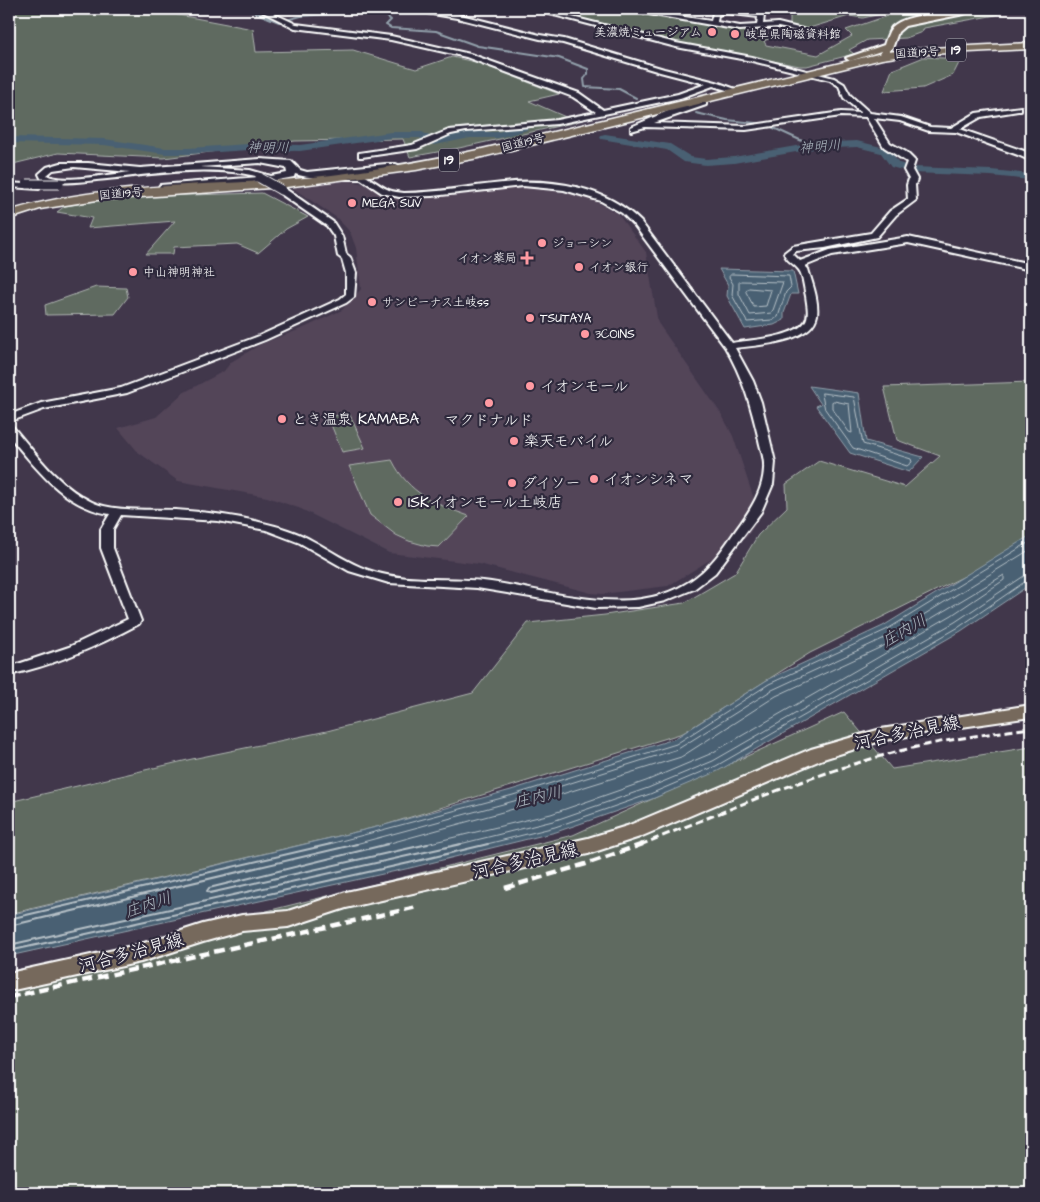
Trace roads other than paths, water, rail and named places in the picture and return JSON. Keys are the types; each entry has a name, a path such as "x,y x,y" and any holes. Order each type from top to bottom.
{"highway":[{"name":"国道19号","path":"808,72 850,58 885,51 982,48 1031,44"},
{"name":"国道19号","path":"9,210 78,195 292,178 396,166 534,138 808,72 885,51 910,52 1031,44"},
{"name":"国道19号","path":"9,214 38,206 97,196 285,187 408,168 478,154 735,90"}],"main road":[{"path":"885,51 894,31 900,25 923,19 959,14 972,9"},
{"name":"河合多治見線","path":"9,982 141,953 203,932 242,923 288,920 346,900 588,846 651,824 817,754 881,736 934,725 1031,711"}],"street":[{"path":"260,9 295,26 391,38 468,55 576,95 601,112"},
{"path":"404,9 466,18 540,37 564,40 662,71 735,90"},
{"path":"534,9 676,45 752,58 832,79 844,88 847,96 868,115 888,145 903,154 911,162 908,170 914,179 911,185 912,200 893,213 874,235 826,245 792,249 788,253 790,258 804,269 812,315 810,323 803,330 788,336 730,346"},
{"path":"624,9 672,12 738,28 778,25 820,34"},
{"path":"714,23 714,14 724,11 761,15 760,26"},
{"path":"738,12 738,28"},
{"path":"362,155 414,147 449,132 466,129 557,122 680,96 714,83"},
{"path":"634,129 656,119 703,103 699,100"},
{"path":"952,130 979,115 1018,109"},
{"path":"646,125 746,128 841,114 868,115 901,119 928,129 952,130 1021,153 1031,159"},
{"path":"31,183 32,178 42,170 72,164 139,169 272,160 290,164 298,172 304,174 330,173 383,165 396,166"},
{"path":"9,419 41,406 123,391 262,338 331,307 351,294 351,273 346,257 342,256 338,236 330,224 285,187 264,178 253,172 226,170 181,171 52,180 45,178 43,174 47,170 71,165 136,170 256,161 278,162 289,166 292,171 290,175 278,178 163,187"},
{"path":"378,186 378,179 382,175 408,168"},
{"path":"9,184 59,184 226,170"},
{"path":"9,184 38,187 231,172 264,178"},
{"path":"9,429 52,477 74,497 91,506 237,520 276,529 295,536 347,566 375,576 413,581 488,585 565,601 601,606 632,604 680,592 704,577 721,559 756,512 767,487 770,466 755,393 744,368 730,346 630,215 616,204 603,198 562,187 539,184 516,184 404,195 382,190 369,179 355,176 285,187"},
{"path":"799,265 830,253 908,240 1031,267"},
{"path":"9,671 44,662 78,649 135,621 107,548 106,529 118,510"}],"water":[{"path":"719,269 793,271 798,294 791,294 784,313 784,320 774,325 745,329 727,296 728,285"},
{"path":"809,386 859,393 866,441 923,457 909,472 850,453 816,406 821,404"},
{"name":"庄内川","path":"1031,535 1031,584 961,631 718,771 652,799 556,832 410,868 9,956 9,915 385,825 511,790 674,739 767,680 883,626"}],"waterway":[{"path":"184,9 196,11 207,9"},
{"path":"219,9 249,10 279,22 301,16 354,12 385,15 391,20 386,25 391,28 436,31 478,46 559,58 588,69 588,74 584,79 585,87 619,89 636,98"},
{"path":"696,113 727,120 765,124 813,146"},
{"name":"神明川","path":"9,140 104,142 165,151 189,151 248,147 300,148 391,135 422,135 431,142 435,142 470,135 498,135 523,128"},
{"name":"神明川","path":"605,137 670,147 688,160 706,162 734,160 813,146 857,144 885,151 895,165 913,170 991,173 1031,177"}],"railway":[{"path":"640,845 783,788 871,759 910,748 950,740 1031,728"},
{"path":"505,888 586,864 643,844"},
{"path":"9,997 417,907"}],"place":[{"name":"美濃焼ミュージアム","path":"712,32"},
{"name":"岐阜県陶磁資料館","path":"735,34"},
{"name":"MEGA SUV","path":"352,203"},
{"name":"ジョーシン","path":"542,243"},
{"name":"イオン薬局","path":"527,258"},
{"name":"イオン銀行","path":"579,267"},
{"name":"中山神明神社","path":"133,272"},
{"name":"サンビーナス土岐ss","path":"372,302"},
{"name":"TSUTAYA","path":"530,318"},
{"name":"3COINS","path":"585,334"},
{"name":"イオンモール","path":"530,386"},
{"name":"マクドナルド","path":"489,403"},
{"name":"とき温泉 KAMABA","path":"282,419"},
{"name":"楽天モバイル","path":"514,441"},
{"name":"イオンシネマ","path":"594,479"},
{"name":"ダイソー","path":"512,483"},
{"name":"ISKイオンモール土岐店","path":"398,502"}]}
